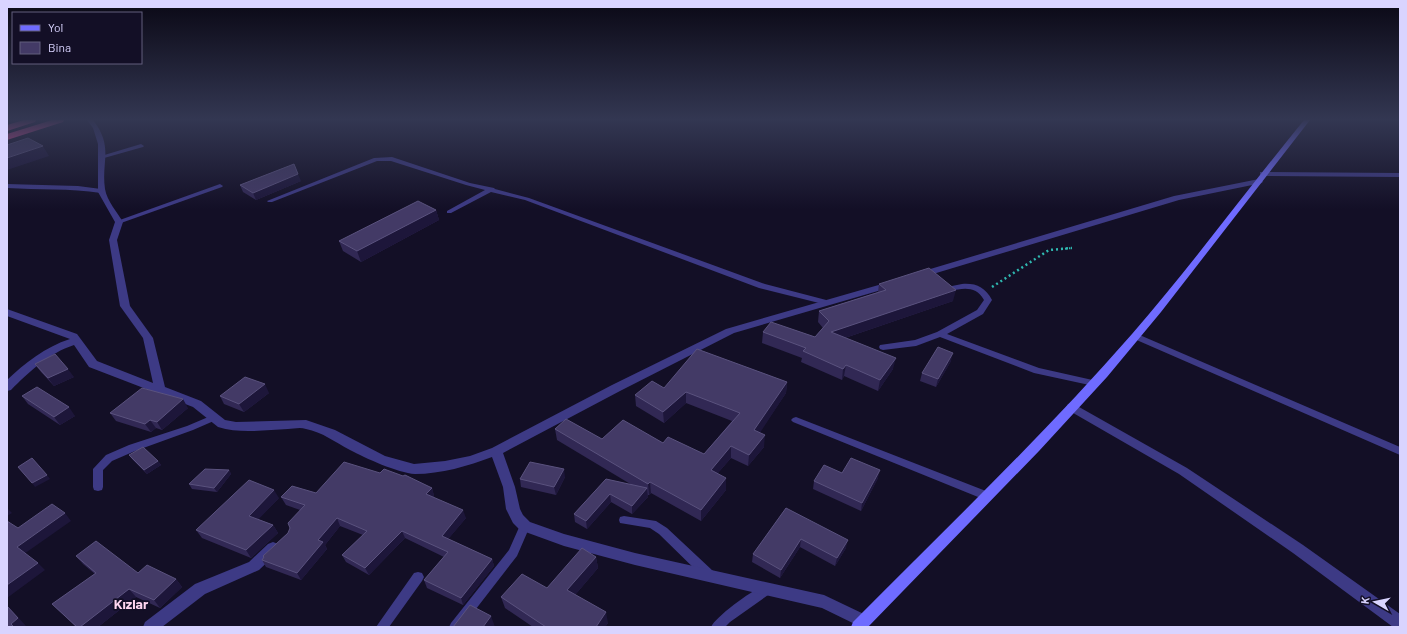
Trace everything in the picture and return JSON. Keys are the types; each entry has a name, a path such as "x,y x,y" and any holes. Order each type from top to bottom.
{"street":[{"path":"102,150 104,156 101,191 119,222 113,240 125,306 148,338 160,390"},
{"path":"496,451 509,487 513,509 518,519 525,526 564,540 621,555 824,602 860,624 987,496 1072,407 1136,336 1284,150"},
{"path":"8,313 73,336 94,364 197,404 222,424 236,426 306,424 331,433 382,460 414,469 445,466 471,460 496,451 616,388 730,331 1176,198 1261,178 1400,175"},
{"path":"7,387 43,356 64,344 76,340"},
{"path":"1072,407 1183,471 1298,549 1400,623"},
{"path":"150,627 200,589 254,566 281,541"}],"lane":[{"path":"104,156 128,150"},
{"path":"270,201 376,159 392,159 468,184 527,199 762,286 827,303"},
{"path":"7,186 31,188 84,187 101,191"},
{"path":"119,222 220,186"},
{"path":"449,212 492,189"},
{"path":"883,347 916,343 940,334 980,312 988,300 985,292 974,286 950,288"},
{"path":"940,334 1037,371 1094,383"},
{"path":"1136,336 1400,451"},
{"path":"98,487 98,469 110,458 132,448 190,428 213,418"},
{"path":"796,420 987,496"},
{"path":"624,520 652,524 663,531 709,576"},
{"path":"455,627 514,553 525,526"},
{"path":"382,627 418,577"},
{"path":"717,627 726,618 767,589"}],"path":[{"path":"985,292 1049,250 1072,248"}],"building":[{"path":"7,150 32,150 7,158"},
{"path":"294,164 298,174 253,193 240,185"},
{"path":"418,201 436,210 357,251 339,241"},
{"path":"929,268 956,290 831,332 896,358 880,380 846,365 843,369 803,351 806,348 763,332 771,322 815,337 829,321 819,311 886,290 879,284"},
{"path":"938,347 953,353 938,379 922,373"},
{"path":"697,349 787,382 754,430 765,435 749,455 731,446 711,470 726,478 701,510 650,482 648,484 555,429 566,419 602,439 623,420 663,443 668,437 704,454 740,413 686,392 663,412 635,395 652,381 664,388"},
{"path":"55,354 68,369 48,378 35,364"},
{"path":"245,377 265,384 239,404 220,396"},
{"path":"37,387 69,407 54,417 22,396"},
{"path":"142,388 183,399 157,422 150,420 145,424 110,413"},
{"path":"143,447 158,461 144,470 129,455"},
{"path":"32,458 47,475 32,483 18,467"},
{"path":"851,458 880,470 862,503 814,481 824,465 842,473"},
{"path":"344,462 380,473 384,469 403,476 405,475 432,488 426,494 463,510 442,536 492,559 461,598 424,580 448,552 402,531 365,568 342,555 367,531 337,518 318,540 323,542 297,573 262,560 264,557 263,556 288,533 290,528 288,523 305,505 281,497 292,486 316,493"},
{"path":"530,462 564,469 554,487 520,479"},
{"path":"205,469 229,470 214,488 189,484"},
{"path":"606,479 647,488 632,506 610,494 586,521 574,514"},
{"path":"249,480 274,490 249,516 273,525 246,550 196,530"},
{"path":"52,504 65,513 17,547 38,563 7,585 7,521 18,528"},
{"path":"786,508 848,540 837,558 801,539 781,570 753,554"},
{"path":"96,541 138,573 147,565 176,579 154,600 129,589 80,627 77,627 52,604 96,573 76,556"},
{"path":"582,548 596,557 567,590 606,612 596,627 546,627 501,597 522,574 547,588"},
{"path":"470,605 491,616 483,627 453,627"},
{"path":"7,606 18,618 11,624 14,627 7,627"}],"district":[{"name":"Kızlar","path":"131,604"}]}
